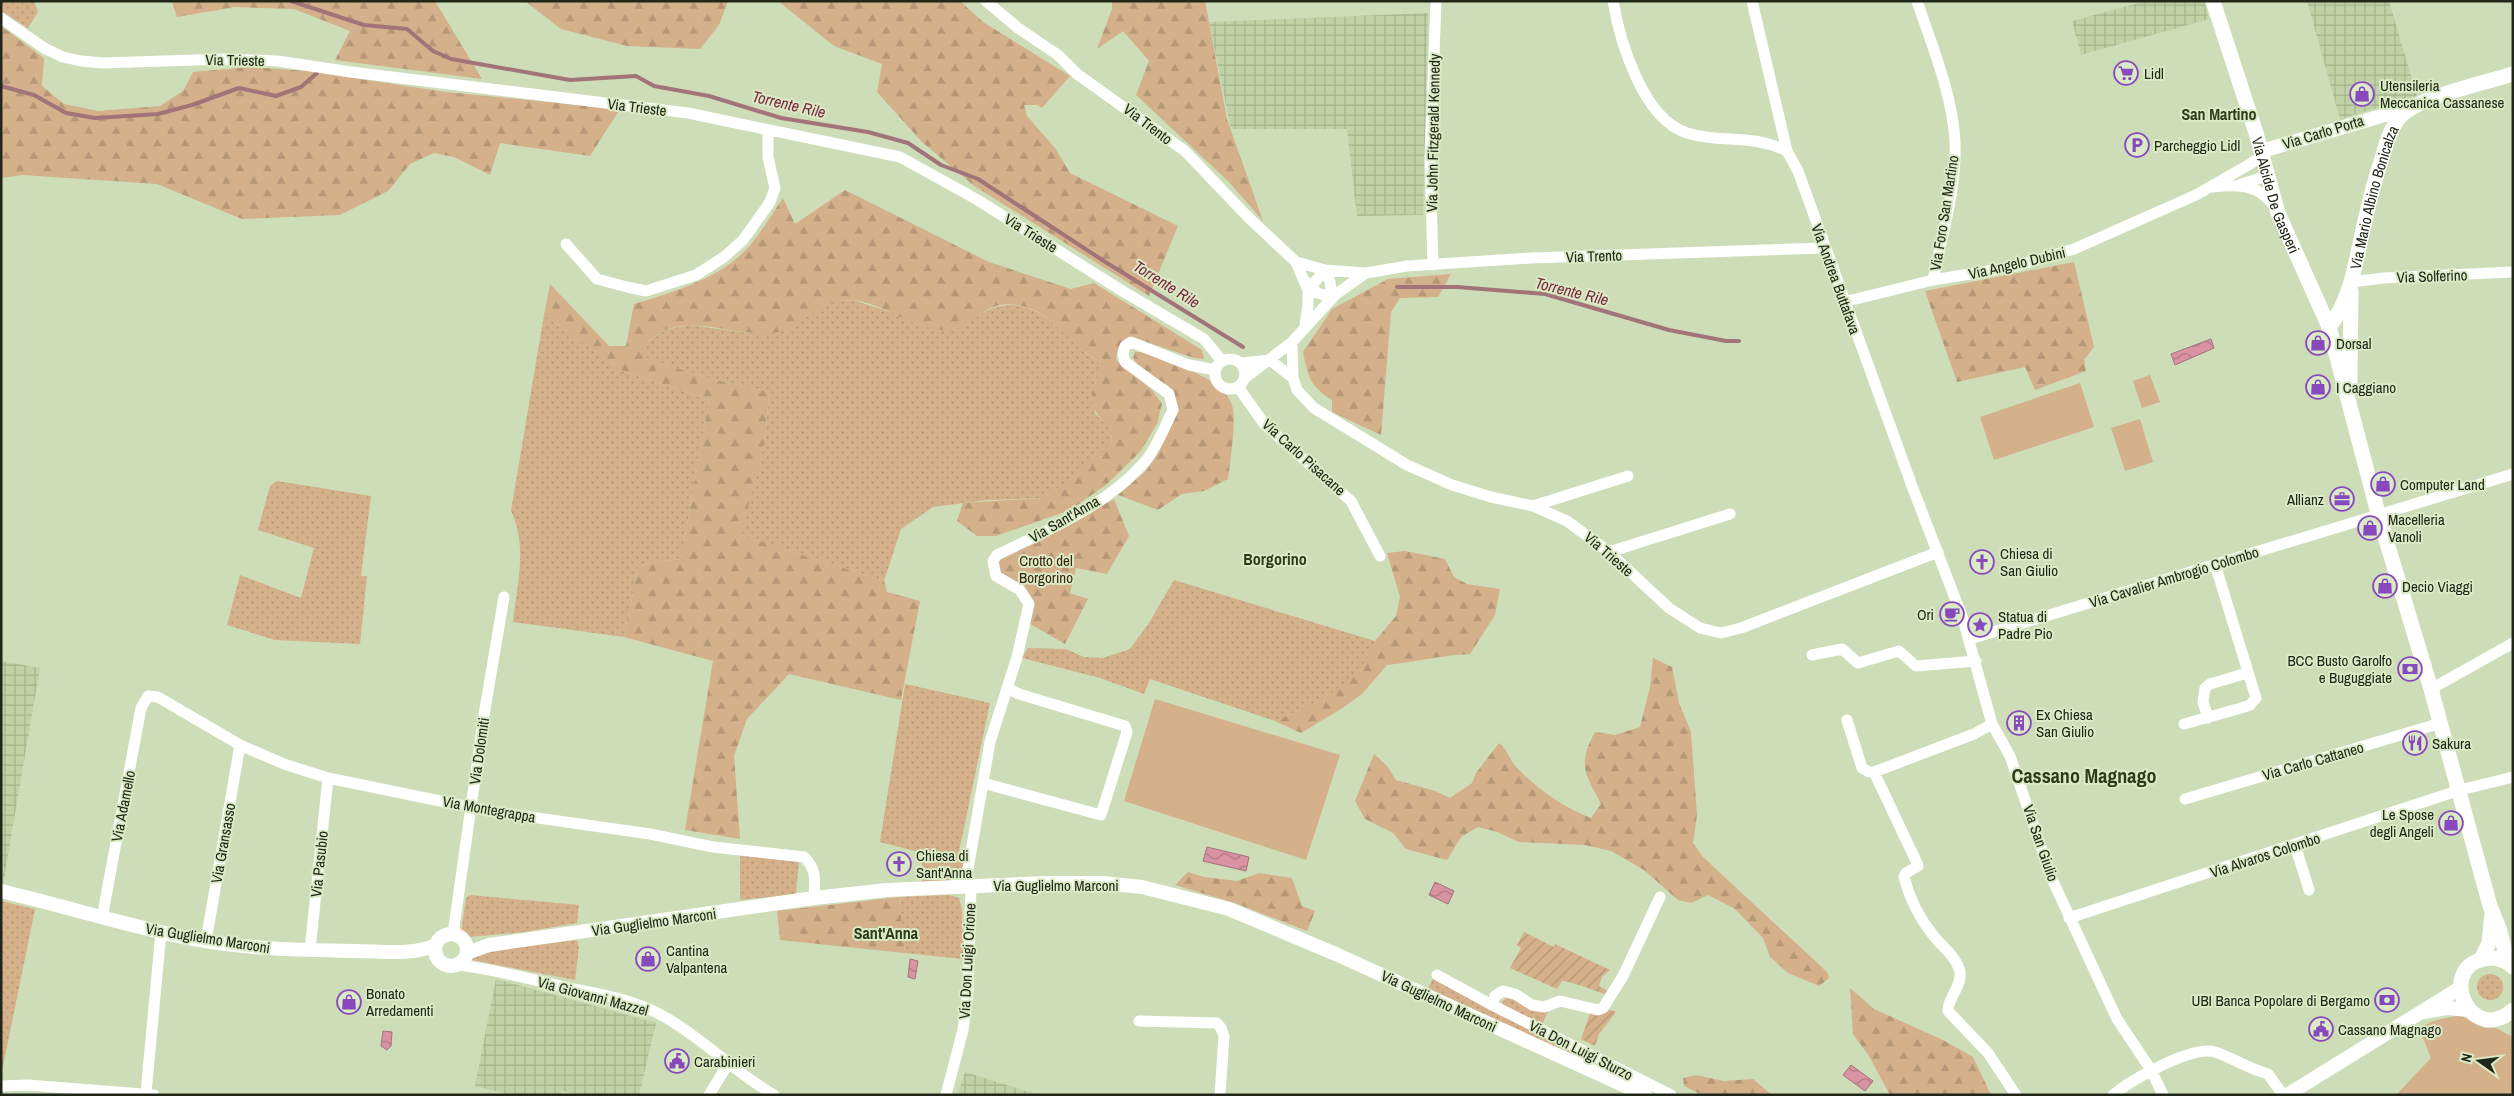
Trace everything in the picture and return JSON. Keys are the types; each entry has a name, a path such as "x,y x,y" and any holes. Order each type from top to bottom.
{"main road":[{"name":"Via Alcide De Gasperi","path":"2213,1 2262,151 2278,213 2329,327 2352,419"},
{"name":"Via Mario Albino Bonicalza","path":"2352,419 2349,372 2352,282 2365,220 2387,143 2402,115 2414,106 2513,74"},
{"name":"Via Mario Albino Bonicalza","path":"2329,327 2338,316 2352,282"},
{"path":"2352,419 2378,514 2441,723 2492,912 2508,945 2511,962 2500,959 2481,959"},
{"path":"2492,912 2489,943 2481,959 2466,970 2460,988 2464,1004 2470,1010 2486,1019 2504,1016 2512,1011"}],"street":[{"name":"Via Trento","path":"986,1 1018,28 1058,56 1077,74 1134,112 1184,151 1248,217 1296,262 1307,285 1308,305 1305,325"},
{"name":"Via John Fitzgerald Kennedy","path":"1433,265 1430,159 1436,1"},
{"path":"1613,1 1628,57 1655,109 1668,123 1686,133 1770,142 1787,151"},
{"name":"Via Andrea Buttafava","path":"1752,1 1787,151 1798,171 1824,248 1938,552"},
{"name":"Via Foro San Martino","path":"1917,1 1953,115 1955,142 1954,171 1934,280"},
{"name":"Via Trieste","path":"1,18 44,48 64,57 81,61 103,63 225,59 278,61 360,74 688,113 826,140 900,157 976,199 1124,292 1204,339 1219,366"},
{"name":"Via Carlo Porta","path":"2262,151 2414,106"},
{"path":"566,244 596,279 627,287 646,291 696,274 724,257 743,240 770,202 775,188 768,157 768,130"},
{"name":"Via Angelo Dubini","path":"1844,302 1934,280 2012,267 2074,249 2196,195 2257,159 2262,151"},
{"name":"Via Angelo Dubini","path":"2209,187 2251,182 2267,173"},
{"name":"Via Angelo Dubini","path":"2236,184 2262,192 2278,213"},
{"name":"Via Trento","path":"1296,262 1325,270 1366,273 1407,266 1531,258 1824,248"},
{"path":"1325,270 1330,282 1332,298 1317,293 1307,285 1325,270"},
{"name":"Via Solferino","path":"2352,282 2383,278 2513,272"},
{"name":"Via Trento","path":"1270,360 1292,342 1305,325 1332,298 1366,273"},
{"name":"Via Sant'Anna","path":"968,886 990,742 1025,626 1029,604 1020,590 996,576 993,561 997,555 1076,516 1126,481 1149,456 1173,410 1169,394 1125,362 1123,354 1125,346 1132,342 1189,365 1219,366"},
{"name":"Via Trieste","path":"1292,342 1293,378 1297,390 1314,408 1407,466 1491,497 1533,506 1567,521 1609,552 1669,608 1700,628 1721,633 1815,601 1938,552"},
{"path":"1232,359 1241,363 1270,360 1242,382 1228,389 1216,380 1219,366 1232,359"},
{"name":"Via Trieste","path":"1270,360 1293,378"},
{"path":"1241,363 1245,373 1242,382"},
{"name":"Via Carlo Pisacane","path":"1242,382 1265,425 1352,501 1380,556"},
{"name":"Via Cavalier Ambrogio Colombo","path":"1970,639 2513,474"},
{"path":"1533,506 1628,476"},
{"path":"1609,552 1730,514"},
{"name":"Via San Giulio","path":"1938,552 1970,639 1992,724 2010,756 2052,879 2117,1019 2151,1070 2163,1095"},
{"path":"2184,724 2250,705 2256,698 2215,564"},
{"name":"Via Dolomiti","path":"458,936 471,808 504,597"},
{"path":"2431,689 2513,643"},
{"path":"1812,655 1842,649 1858,663 1899,651 1916,666 1976,661"},
{"path":"2208,718 2203,702 2205,688 2210,684 2247,672"},
{"path":"983,784 1101,815 1127,732 1125,726 1019,694 1007,688"},
{"name":"Via Montegrappa","path":"148,696 158,696 240,744 284,764 328,778 471,808 650,834 713,847 804,857 813,865 815,874 814,898"},
{"name":"Via Adamello","path":"102,918 141,708 148,696"},
{"path":"1847,720 1862,768 1869,772 1874,772 1966,737 1992,724"},
{"name":"Via Carlo Cattaneo","path":"2185,799 2441,723"},
{"name":"Via Gransasso","path":"206,941 240,744"},
{"path":"1874,772 1897,817 1918,866 1904,877 1911,898 1932,934 1957,962 1960,973 1959,984 1948,1005 1948,1011 1988,1053 2016,1095"},
{"name":"Via Alvaros Colombo","path":"2069,918 2460,790 2513,777"},
{"name":"Via Pasubio","path":"310,950 328,778"},
{"path":"2295,845 2309,890"},
{"name":"Via Guglielmo Marconi","path":"463,958 489,944 814,898 887,890 1102,883 1142,887 1229,909 1338,955 1644,1095"},
{"name":"Via Don Luigi Orione","path":"946,1095 963,1030 968,992 968,886"},
{"name":"Via Guglielmo Marconi","path":"1,891 102,918 206,941 246,946 310,950 437,951"},
{"name":"Via Don Luigi Sturzo","path":"1660,897 1631,959 1603,1008 1598,1010 1560,1001 1544,1007 1532,1005 1516,994 1502,991 1495,996 1492,1005 1671,1095"},
{"path":"1,1086 28,1085 150,1094 161,932"},
{"path":"458,936 467,948 463,958 447,965 437,951 443,937 458,936"},
{"name":"Via Guglielmo Marconi","path":"458,936 489,944"},
{"name":"Via Giovanni Mazzel","path":"463,958 477,967 619,999 648,1009 686,1030 728,1064 774,1095"},
{"path":"1436,975 1492,1005"},
{"path":"2287,1095 2460,988"},
{"path":"2418,1013 2447,1008 2470,1010"},
{"path":"1139,1021 1217,1023 1224,1036 1220,1095"},
{"path":"2113,1095 2129,1082 2151,1070 2199,1052 2215,1052 2254,1070 2268,1074 2283,1095"},
{"path":"709,1095 728,1064"}],"shaded area":[{"path":"2146,1 2204,1 2209,19 2081,55 2072,21"},
{"path":"2307,1 2389,1 2417,96 2340,119"},
{"path":"1428,13 1423,215 1357,216 1347,129 1231,129 1209,22"},
{"path":"1,661 40,668 3,884 1,883"},
{"path":"496,979 656,1023 639,1095 580,1095 562,1091 560,1095 511,1095 475,1086"},
{"path":"965,1072 1013,1087 1039,1095 958,1095"}],"green space":[{"path":"1,1 34,1 38,12 28,28 1,11"},
{"path":"172,1 435,1 482,79 335,60 350,31 294,9 235,7 177,17"},
{"path":"525,1 728,1 719,25 700,49 627,46 561,29"},
{"path":"778,1 960,1 983,22 1070,76 1042,108 1037,105 1024,105 1027,116 1055,148 1070,173 1178,226 1149,296 973,185 922,142 877,92 882,64 834,46"},
{"path":"1112,1 1205,1 1227,119 1263,221 1228,181 1136,95 1149,61 1123,31 1097,49 1112,9"},
{"path":"1,26 44,58 42,86 64,104 98,111 160,106 183,91 193,72 250,67 307,71 446,92 620,109 590,156 500,143 490,175 454,157 434,153 410,164 388,191 340,215 242,219 157,184 23,175 1,178"},
{"path":"845,190 989,262 1071,289 1094,283 1202,350 1204,359 1194,358 1132,337 1122,343 1118,348 1116,360 1152,390 1162,404 1157,424 1140,452 1106,485 1070,510 996,536 977,536 957,521 963,503 1043,498 1077,475 1111,444 1112,431 1097,413 1092,399 1092,392 1105,364 1083,351 1055,324 1034,310 1009,304 997,306 988,309 955,329 946,330 922,326 865,302 842,300 822,307 794,325 774,333 759,334 694,325 665,330 643,344 644,357 707,378 769,392 765,441 741,535 884,581 887,592 920,601 901,700 789,674 747,719 734,756 740,839 685,830 713,661 624,637 638,567 652,562 681,559 709,400 621,370 544,315 550,284 609,346 626,346 634,304 698,282 728,265 752,243 783,198 795,224"},
{"path":"2074,262 2094,347 2084,360 2086,371 2035,390 2025,367 1957,382 1925,291"},
{"path":"1451,274 1438,297 1400,298 1391,312 1381,435 1332,412 1332,400 1314,385 1303,352 1332,309 1388,279"},
{"path":"853,300 902,316 960,327 988,310 1001,306 1024,307 1036,312 1049,320 1087,354 1105,364 1095,384 1095,413 1112,431 1111,445 1077,475 1043,498 988,500 933,507 901,529 884,581 740,535 765,441 769,392 707,378 643,357 643,344 665,330 689,325 749,333 774,333 831,301"},
{"path":"544,315 621,370 709,400 681,559 652,562 638,567 624,637 513,622 519,580 520,552 516,524 511,511"},
{"path":"1135,352 1141,352 1206,378 1227,395 1232,405 1234,421 1233,441 1228,479 1204,491 1182,494 1158,510 1118,495 1147,470 1168,433 1178,407 1169,386 1139,368 1133,358"},
{"path":"2150,375 2160,402 2142,408 2133,381"},
{"path":"2080,383 2094,427 1994,460 1980,417"},
{"path":"2140,419 2153,462 2125,471 2111,428"},
{"path":"277,481 371,496 361,576 367,576 360,644 275,640 227,625 240,575 301,598 314,548 258,530 270,486"},
{"name":"Crotto del Borgorino","path":"1114,499 1129,536 1107,574 1076,568 1070,593 1088,599 1065,644 1030,624 1032,603 999,572 998,558 1079,519"},
{"path":"1405,551 1445,559 1454,577 1467,584 1500,589 1495,615 1470,654 1387,665 1362,694 1301,733 1275,721 1329,696 1362,669 1375,641 1396,616 1400,597 1387,553"},
{"path":"1174,580 1375,641 1364,666 1344,687 1322,700 1275,721 1150,679 1144,694 1100,678 1022,658 1028,648 1066,649 1084,657 1103,658 1130,649 1149,623"},
{"path":"1653,658 1672,667 1679,703 1691,732 1697,815 1693,843 1703,857 1827,972 1829,978 1819,986 1788,973 1770,957 1763,938 1735,909 1708,895 1691,903 1678,900 1644,870 1611,851 1585,845 1519,842 1497,832 1478,827 1461,837 1447,860 1406,849 1393,833 1365,819 1355,801 1374,754 1387,766 1396,780 1435,791 1450,798 1472,783 1476,773 1499,743 1514,765 1533,783 1560,803 1591,818 1601,804 1585,769 1589,743 1595,732 1615,735 1640,727 1650,687"},
{"path":"905,684 990,703 957,861 964,863 962,877 958,881 922,882 922,853 880,842"},
{"path":"1155,699 1340,755 1306,860 1124,801"},
{"path":"740,855 799,860 796,894 740,900"},
{"path":"1188,872 1204,877 1237,881 1259,873 1292,878 1302,906 1315,911 1307,931 1235,903 1175,885"},
{"path":"470,895 579,905 577,923 524,932 469,937 461,933 466,898"},
{"path":"949,895 959,898 962,909 963,959 905,953 899,897"},
{"path":"899,897 905,953 780,940 777,911"},
{"path":"1,901 35,909 1,1076"},
{"path":"1524,932 1554,947 1555,944 1610,970 1602,977 1599,986 1609,992 1604,994 1565,981 1562,981 1557,989 1510,968 1521,948 1517,945"},
{"path":"577,940 579,947 575,980 472,960 471,953"},
{"path":"2490,974 2499,978 2503,987 2499,996 2490,1000 2481,996 2477,987 2481,978"},
{"path":"1434,976 1593,1062 1529,1036 1428,989"},
{"path":"1850,988 1874,1009 1943,1040 1973,1057 1991,1095 1890,1095 1869,1056 1853,1034"},
{"path":"1507,998 1548,1011 1542,1025 1504,1007 1502,1001"},
{"path":"1611,1010 1616,1012 1599,1034 1595,1046 1581,1039 1591,1011"},
{"path":"2460,1015 2484,1028 2496,1028 2513,1037 2513,1095 2396,1095 2431,1058 2419,1028 2433,1021"},
{"path":"1696,1075 1724,1081 1753,1079 1772,1095 1702,1095 1684,1086 1683,1078"}],"water":[{"path":"2211,339 2214,348 2175,365 2171,354"},
{"path":"1207,847 1249,857 1246,871 1203,861"},
{"path":"1435,882 1454,891 1448,904 1429,895"},
{"path":"910,959 918,961 915,979 908,977"},
{"path":"383,1031 392,1032 391,1046 387,1050 381,1046"},
{"path":"1851,1065 1873,1081 1865,1091 1843,1075"}],"waterway":[{"name":"Torrente Rile","path":"291,1 364,25 407,29 433,51 451,59 570,80 636,76 654,86 709,96 781,118 868,132 908,143 941,165 978,179 1107,263 1243,347"},
{"path":"1,86 34,95 66,113 95,118 158,114 192,105 239,88 276,96 301,87 317,73"},
{"name":"Torrente Rile","path":"1397,287 1457,287 1545,294 1669,330 1726,341 1739,341"}],"place":[{"name":"Lidl","path":"2126,73"},
{"name":"Utensileria Meccanica Cassanese","path":"2362,94"},
{"name":"Parcheggio Lidl","path":"2137,145"},
{"name":"Dorsal","path":"2318,343"},
{"name":"I Caggiano","path":"2318,387"},
{"name":"Computer Land","path":"2383,484"},
{"name":"Allianz","path":"2342,499"},
{"name":"Macelleria Vanoli","path":"2370,528"},
{"name":"Chiesa di San Giulio","path":"1982,562"},
{"name":"Decio Viaggi","path":"2385,586"},
{"name":"Ori","path":"1952,614"},
{"name":"Statua di Padre Pio","path":"1980,625"},
{"name":"BCC Busto Garolfo e Buguggiate","path":"2410,669"},
{"name":"Ex Chiesa San Giulio","path":"2019,723"},
{"name":"Sakura","path":"2415,743"},
{"name":"Le Spose degli Angeli","path":"2451,823"},
{"name":"Chiesa di Sant'Anna","path":"899,864"},
{"name":"Cantina Valpantena","path":"648,959"},
{"name":"UBI Banca Popolare di Bergamo","path":"2387,1000"},
{"name":"Bonato Arredamenti","path":"349,1002"},
{"name":"Cassano Magnago","path":"2321,1029"},
{"name":"Carabinieri","path":"677,1061"}],"district":[{"name":"San Martino","path":"2219,114"},
{"name":"Borgorino","path":"1275,559"},
{"name":"Cassano Magnago","path":"2084,775"},
{"name":"Sant'Anna","path":"886,933"}]}
